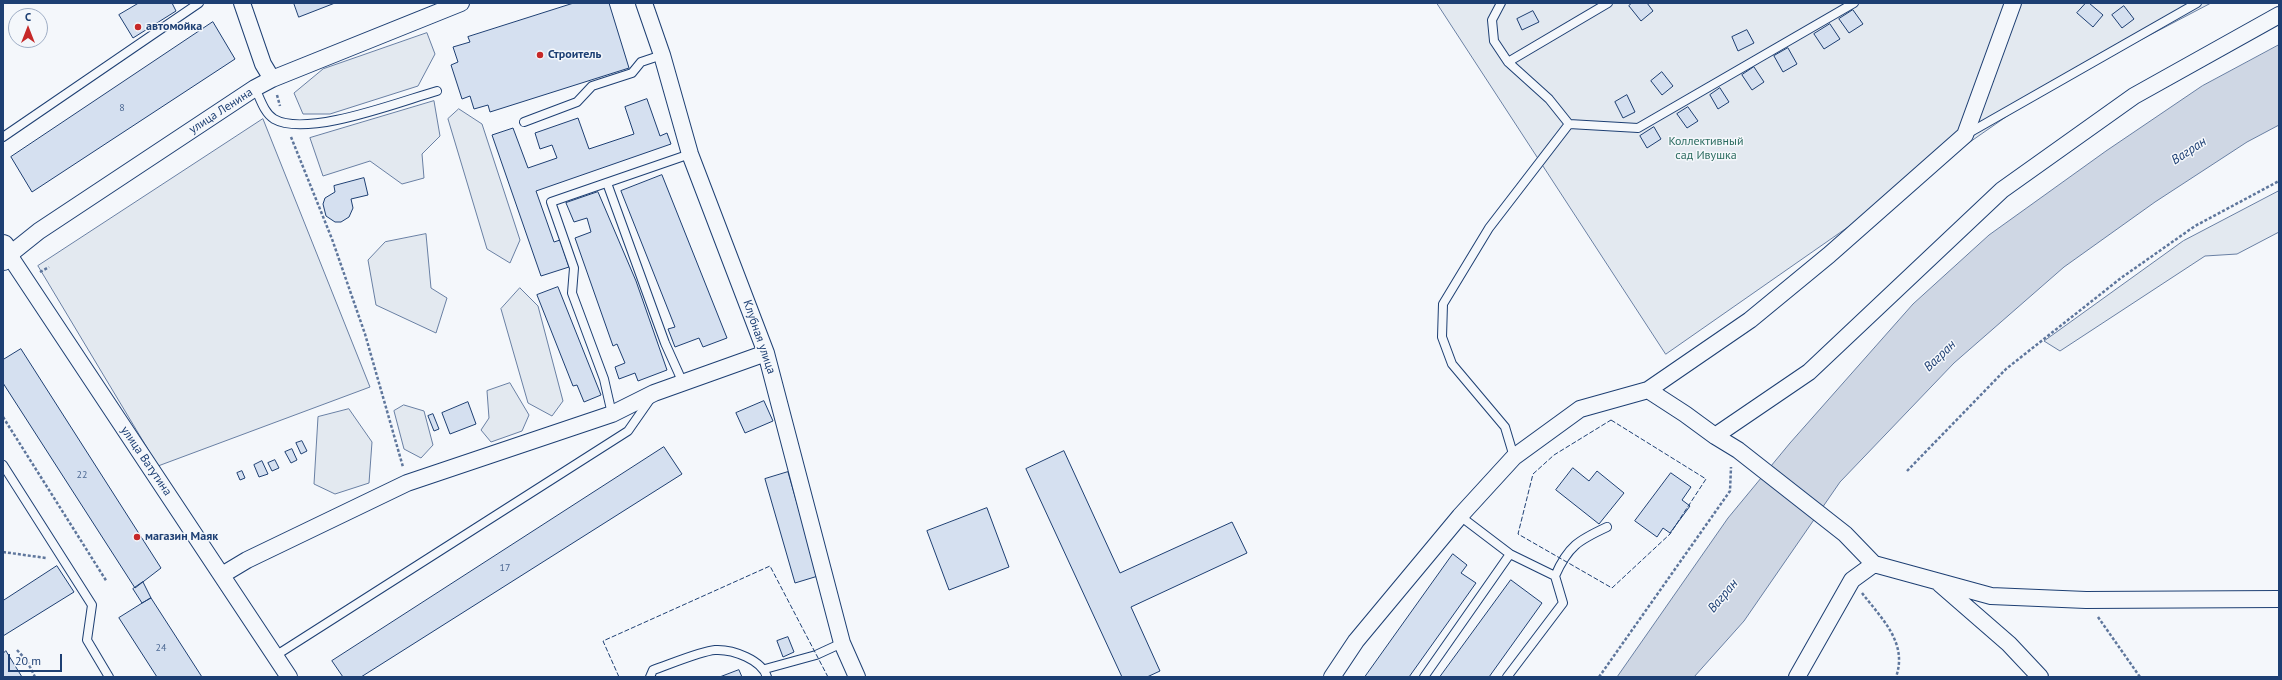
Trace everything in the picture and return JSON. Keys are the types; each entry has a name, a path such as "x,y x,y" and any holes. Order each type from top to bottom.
{"street":[{"path":"242,3 263,64 272,79"},
{"name":"улица Ленина","path":"5,254 255,88 272,79 461,3"},
{"name":"Клубная улица","path":"644,3 662,55 690,154 766,353 842,643 857,677"},
{"path":"1332,677 1356,641 1460,516 1514,457 1580,409 1648,390 1750,320 1829,255 1965,135 2013,3"},
{"path":"1714,436 1809,372 2002,190 2134,96 2279,15"},
{"name":"улица Ватутина","path":"5,254 222,575 288,677"},
{"path":"222,575 247,560 407,483 612,414 654,393 766,353"},
{"path":"1648,390 1685,414 1714,436 1738,450 1845,534 1874,564 1991,596 2086,600 2279,599"},
{"path":"1797,677 1852,580 1874,564"},
{"path":"1937,582 2009,644 2040,677"}],"lane":[{"path":"3,137 199,3"},
{"path":"1501,3 1492,20 1494,42 1508,62 1549,99 1570,124 1638,128 1854,3"},
{"path":"1508,62 1608,3"},
{"path":"1965,135 2198,3"},
{"path":"524,122 578,102 592,86 632,73 642,62 662,55"},
{"path":"255,88 266,111 274,118 285,123 325,123 437,91"},
{"path":"1514,457 1505,427 1452,364 1442,337 1443,304 1489,228 1570,124"},
{"path":"612,414 604,379 572,293 574,268 551,202 690,154"},
{"path":"607,183 664,343 683,383"},
{"path":"274,656 628,431 654,393"},
{"path":"3,465 92,605 87,640 109,677"},
{"path":"1460,516 1510,554 1555,576"},
{"path":"1507,677 1563,603 1555,576 1562,560 1579,540 1607,527"},
{"path":"1424,677 1510,554"},
{"path":"650,677 653,670 715,650 746,655 766,673 816,655 842,643"}],"path":[{"path":"272,79 285,123 332,239 365,334 407,483"},
{"path":"1907,471 2006,369 2121,278 2195,226 2279,181"},
{"path":"39,273 49,267"},
{"path":"3,417 107,582"},
{"path":"1599,677 1730,491 1731,465 1738,450"},
{"path":"3,552 63,560"},
{"path":"1852,580 1894,635 1900,664 1896,677"},
{"path":"2086,600 2140,677"},
{"path":"17,650 27,661 35,677"}],"green space":[{"name":"Коллективный сад Ивушка","path":"1437,3 2211,3 2043,91 1666,354"},
{"path":"427,33 435,54 418,86 330,114 303,114 294,93 323,69"},
{"path":"434,101 440,136 422,154 424,178 402,184 370,161 323,176 310,138"},
{"path":"459,109 482,124 520,240 510,263 487,249 448,119"},
{"path":"263,119 370,387 158,466 38,266"},
{"path":"2279,191 2279,232 2237,254 2205,256 2060,351 2044,341 2183,241"},
{"path":"426,234 431,288 447,298 436,333 376,305 368,260 385,242"},
{"path":"520,288 538,306 563,401 552,416 528,403 501,309"},
{"path":"510,383 529,415 522,431 491,442 481,430 489,418 487,391"},
{"path":"404,405 424,411 433,445 421,458 404,449 394,411"},
{"path":"349,409 372,442 369,483 335,494 314,484 318,417"}],"water":[{"name":"Вагран","path":"2279,45 2279,125 2247,142 2155,202 2064,267 1954,363 1840,482 1744,621 1694,677 1617,677 1728,518 1790,443 1913,304 1989,235 2106,151 2202,86"}],"building":[{"name":"автомойка","path":"139,3 172,3 176,11 133,38 119,15"},
{"path":"294,3 335,3 299,17"},
{"name":"Строитель","path":"574,3 609,3 629,68 490,112 488,105 474,109 470,96 462,99 451,65 458,62 453,47 470,42 468,37"},
{"path":"1632,3 1647,3 1653,11 1641,21 1629,6"},
{"path":"2086,3 2089,3 2103,15 2093,27 2077,13"},
{"path":"2124,6 2134,19 2122,28 2112,15"},
{"path":"1853,10 1863,24 1849,33 1839,19"},
{"path":"1533,11 1539,22 1522,30 1517,19"},
{"path":"213,22 235,59 32,192 11,157"},
{"path":"1830,24 1840,39 1824,49 1814,34"},
{"path":"1747,30 1754,43 1738,51 1732,37"},
{"path":"1788,48 1797,64 1783,72 1774,56"},
{"path":"1754,67 1764,82 1752,90 1742,75"},
{"path":"1662,72 1673,86 1662,95 1651,81"},
{"path":"1720,88 1729,102 1718,109 1710,95"},
{"path":"1627,95 1635,112 1623,118 1615,102"},
{"path":"647,99 660,136 667,133 671,144 536,191 554,242 560,240 569,267 541,276 492,135 513,128 528,168 557,158 552,145 540,149 535,133 578,118 589,149 634,134 625,107"},
{"path":"1688,107 1698,121 1687,128 1677,114"},
{"path":"1654,127 1661,139 1647,148 1640,136"},
{"path":"662,175 727,338 703,347 699,338 675,347 668,329 675,327 621,191"},
{"path":"364,178 368,195 351,199 353,208 349,217 341,222 335,222 326,216 323,204 325,198 335,192 334,186"},
{"path":"598,192 636,281 667,370 638,381 635,373 619,379 615,367 625,363 617,344 613,346 575,238 591,232 587,218 574,222 566,203"},
{"path":"558,287 601,395 584,402 577,385 573,386 537,295"},
{"path":"21,349 161,568 135,588 3,383 3,360"},
{"path":"764,401 773,421 745,433 736,413"},
{"path":"468,402 476,424 450,434 442,413"},
{"path":"433,414 439,429 434,431 428,416"},
{"path":"302,441 307,451 301,454 296,443"},
{"path":"664,447 682,474 361,677 343,677 332,661"},
{"path":"292,449 297,460 291,463 285,452"},
{"path":"1064,451 1120,573 1232,522 1247,553 1131,607 1160,671 1147,677 1122,677 1026,469"},
{"path":"275,460 279,468 272,471 268,463"},
{"path":"262,461 268,474 259,477 254,465"},
{"path":"1573,468 1589,481 1597,471 1624,493 1599,524 1556,490"},
{"path":"242,471 245,478 240,480 237,473"},
{"path":"788,472 818,576 795,583 765,479"},
{"path":"1671,473 1691,487 1682,500 1690,506 1670,533 1663,528 1657,537 1635,521"},
{"path":"987,508 1009,567 949,590 927,531"},
{"path":"1453,554 1467,565 1461,573 1476,583 1409,677 1365,677"},
{"path":"57,566 74,592 3,636 3,601"},
{"path":"1511,580 1542,603 1489,677 1440,677"},
{"path":"143,582 151,598 142,603 133,589"},
{"path":"151,598 202,677 157,677 119,618"},
{"path":"788,637 794,652 783,657 777,641"},
{"path":"6,651 22,677 3,677 3,654"},
{"path":"739,670 742,677 720,677"}],"fence":[{"path":"1611,420 1706,479 1670,534 1612,588 1518,534 1533,474 1554,455 1611,420"},
{"path":"619,677 603,641 770,566 828,677"}],"place":[{"name":"автомойка","path":"138,27"},
{"name":"Строитель","path":"540,55"},
{"name":"магазин Маяк","path":"137,537"}]}
